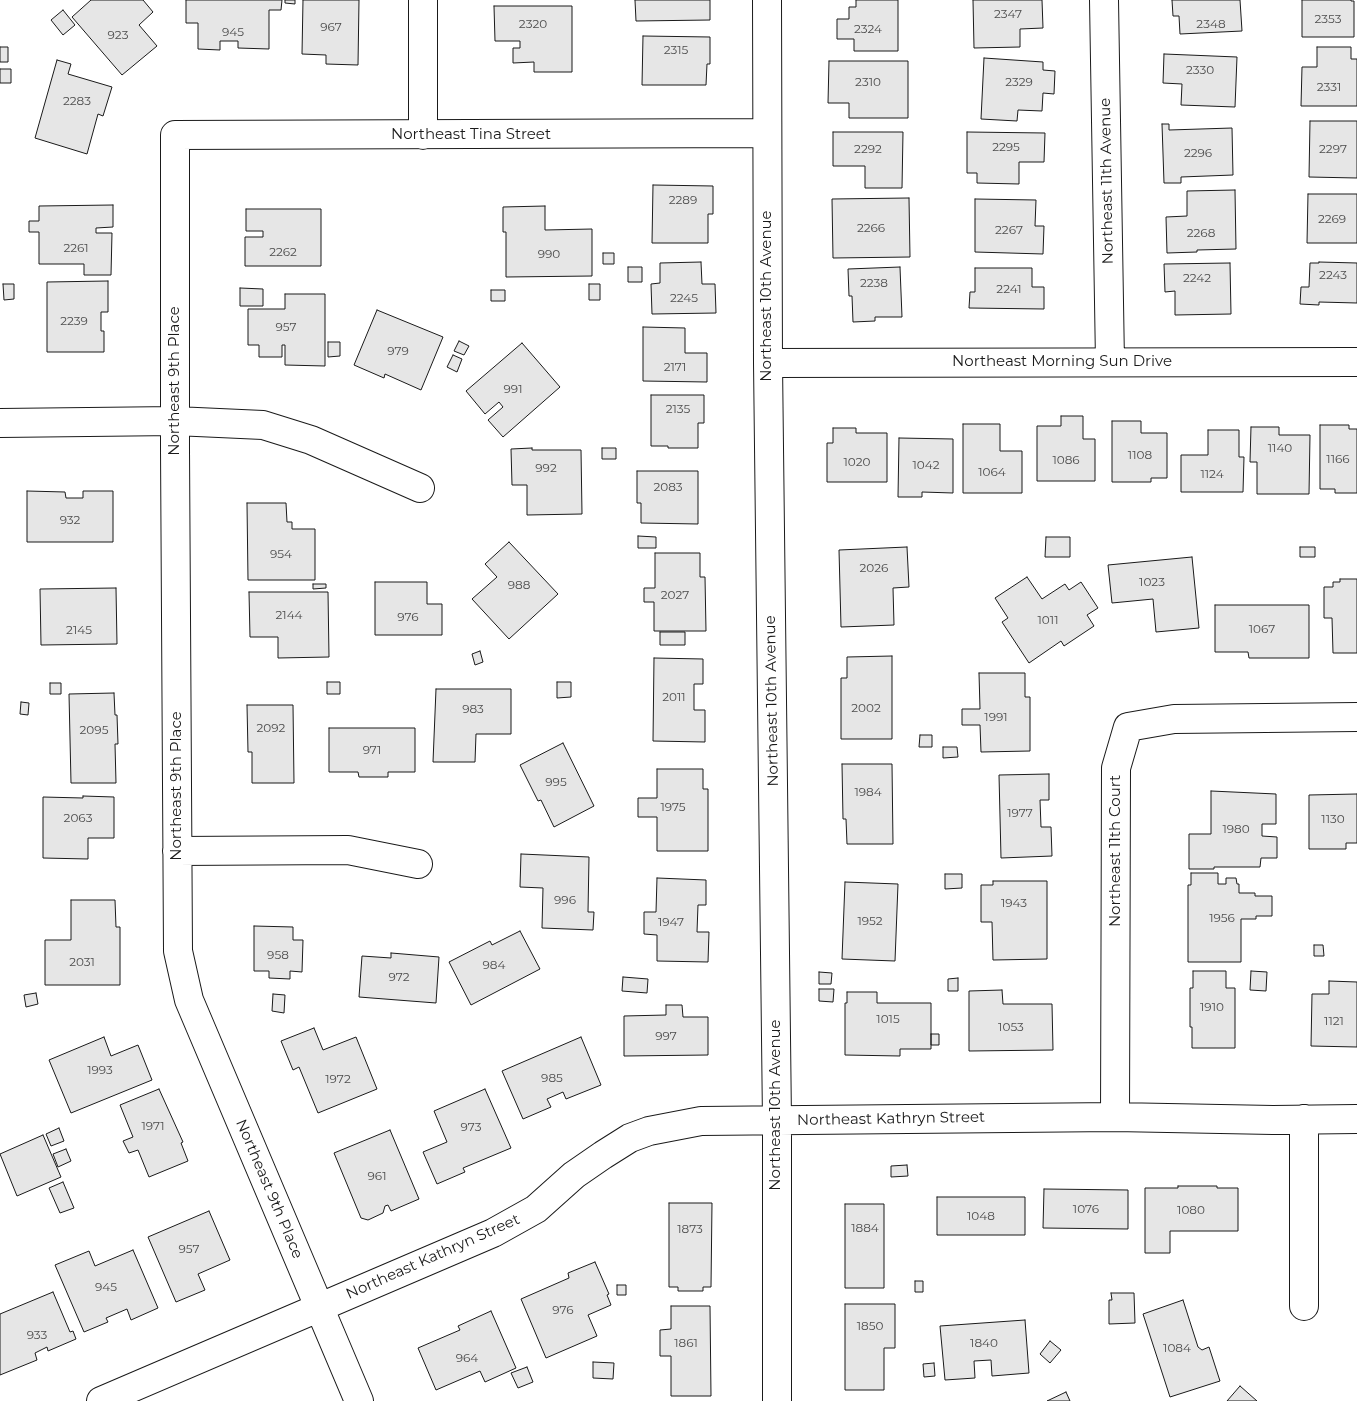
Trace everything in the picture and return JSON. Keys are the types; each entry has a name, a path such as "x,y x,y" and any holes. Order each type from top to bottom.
{"street":[{"path":"423,0 423,135"},
{"name":"Northeast 10th Avenue","path":"767,0 768,363 777,1121 777,1401"},
{"name":"Northeast 11th Avenue","path":"1104,0 1110,362"},
{"name":"Northeast Tina Street","path":"175,136 767,134"},
{"name":"Northeast 9th Place","path":"175,136 178,951 189,1000 359,1401"},
{"name":"Northeast Morning Sun Drive","path":"768,363 1357,362"},
{"path":"0,423 175,421 263,425 312,440 420,488"},
{"name":"Northeast 11th Court","path":"1115,1117 1116,768 1128,727 1174,719 1357,717"},
{"path":"177,851 348,850 418,864"},
{"name":"Northeast Kathryn Street","path":"101,1401 493,1233 536,1209 574,1175 630,1138 649,1131 701,1121 1115,1117 1273,1120 1357,1119"},
{"path":"1304,1119 1304,1306"}],"building":[{"path":"91,0 143,0 153,12 139,25 157,46 122,75 72,17"},
{"path":"186,0 282,0 281,10 269,10 269,49 238,48 238,41 220,41 220,50 198,49 198,23 186,23"},
{"path":"285,0 295,0 295,4 285,3"},
{"path":"303,0 359,0 358,65 326,64 326,55 302,54"},
{"path":"635,0 710,0 710,20 636,21"},
{"path":"856,0 898,0 898,51 854,51 854,39 837,39 837,19 849,19 849,7 856,7"},
{"path":"973,0 1042,0 1043,28 1020,29 1020,47 974,48"},
{"path":"1172,0 1240,0 1242,31 1180,34 1179,16 1173,16"},
{"path":"1302,0 1354,1 1354,37 1302,37"},
{"path":"494,6 572,6 572,72 534,72 534,62 513,63 513,48 520,48 520,41 495,41"},
{"path":"63,10 75,25 63,35 51,20"},
{"path":"643,36 710,37 710,64 707,64 706,85 642,85"},
{"path":"0,47 8,47 8,62 0,62"},
{"path":"1317,47 1351,47 1351,59 1357,59 1357,106 1301,106 1302,67 1317,67"},
{"path":"1164,54 1237,57 1235,107 1181,105 1182,84 1163,83"},
{"path":"984,58 1043,62 1043,70 1055,71 1054,94 1043,93 1042,111 1018,110 1017,121 981,119"},
{"path":"57,60 71,64 68,74 112,87 103,116 98,114 87,154 35,138"},
{"path":"829,61 908,61 908,118 849,118 849,103 828,103"},
{"path":"0,69 11,69 11,83 0,83"},
{"path":"1310,121 1357,121 1357,178 1309,177"},
{"path":"1162,124 1169,124 1169,130 1232,128 1233,175 1181,177 1181,183 1164,183"},
{"path":"833,132 903,132 902,188 865,188 865,166 833,166"},
{"path":"967,132 1045,133 1044,162 1019,162 1019,184 977,183 977,173 967,173"},
{"path":"653,185 713,186 713,214 708,214 708,243 652,243"},
{"path":"1235,190 1236,249 1167,253 1166,217 1187,216 1187,191"},
{"path":"1308,194 1357,194 1357,243 1307,243"},
{"path":"909,198 910,257 833,258 832,199"},
{"path":"975,199 1036,200 1035,226 1044,226 1043,254 975,252"},
{"path":"113,205 113,227 96,228 96,233 112,233 111,275 84,275 84,264 39,264 39,232 29,232 29,221 39,221 39,206"},
{"path":"545,206 545,230 592,229 592,276 506,277 506,232 503,232 503,207"},
{"path":"246,209 321,209 321,266 245,266 245,237 263,237 263,231 246,231"},
{"path":"603,253 614,253 614,264 603,264"},
{"path":"701,262 702,284 715,284 716,313 652,314 651,284 660,283 660,263"},
{"path":"1230,263 1231,314 1175,315 1175,291 1165,292 1164,264"},
{"path":"1310,263 1357,263 1357,303 1319,302 1319,305 1300,304 1301,287 1309,287"},
{"path":"628,267 642,267 642,282 628,282"},
{"path":"900,267 902,317 875,317 875,321 853,322 852,296 849,296 848,269"},
{"path":"975,268 1032,268 1032,287 1044,287 1044,309 969,308 970,292 975,292"},
{"path":"108,281 108,312 101,312 101,331 104,331 104,352 47,352 47,282"},
{"path":"3,284 14,284 14,299 4,300"},
{"path":"589,284 600,284 600,300 589,300"},
{"path":"240,288 263,289 263,306 240,306"},
{"path":"491,290 505,290 505,301 491,301"},
{"path":"285,294 325,294 325,366 285,365 285,345 282,345 282,357 259,357 259,345 248,345 248,309 285,309"},
{"path":"377,310 443,337 421,390 385,374 384,378 354,365"},
{"path":"643,327 685,328 685,353 707,353 707,382 643,381"},
{"path":"459,341 469,346 464,355 454,351"},
{"path":"328,342 340,342 340,356 328,357"},
{"path":"522,343 560,387 503,437 488,420 503,407 499,402 485,414 466,391"},
{"path":"453,355 462,359 457,372 447,367"},
{"path":"651,395 704,395 704,423 698,423 698,448 651,446"},
{"path":"1061,416 1083,416 1083,439 1095,439 1095,481 1037,481 1037,426 1061,426"},
{"path":"1112,421 1141,421 1141,433 1167,433 1167,478 1151,478 1151,482 1112,482"},
{"path":"963,424 1000,424 1000,451 1022,451 1022,493 963,493"},
{"path":"1320,425 1349,425 1349,429 1357,429 1357,493 1335,493 1335,489 1320,489"},
{"path":"1251,427 1279,427 1279,435 1310,435 1309,494 1257,494 1257,462 1250,462"},
{"path":"833,428 856,428 856,433 887,433 887,482 827,482 827,443 833,443"},
{"path":"1208,430 1239,430 1239,457 1244,457 1243,492 1181,492 1181,455 1208,455"},
{"path":"899,438 953,439 953,493 922,492 922,497 898,497"},
{"path":"532,448 532,450 581,450 582,514 527,515 527,485 512,485 511,449"},
{"path":"602,448 616,448 616,459 602,459"},
{"path":"637,471 698,471 698,524 641,523 641,503 637,503"},
{"path":"27,491 65,492 66,498 83,498 83,491 113,491 113,542 27,542"},
{"path":"247,503 286,503 287,522 292,522 292,529 315,529 315,580 248,580"},
{"path":"638,536 656,537 656,548 638,548"},
{"path":"1046,537 1070,537 1070,557 1045,557"},
{"path":"509,542 558,594 509,639 472,599 497,577 485,564"},
{"path":"907,547 909,587 893,588 894,625 841,627 839,550"},
{"path":"1300,547 1315,547 1315,557 1300,557"},
{"path":"655,553 700,553 700,577 705,577 706,631 654,631 654,602 644,602 644,588 655,588"},
{"path":"1192,557 1199,628 1156,632 1153,599 1112,603 1108,565"},
{"path":"1027,577 1042,599 1065,584 1069,590 1081,582 1098,608 1087,615 1094,626 1064,646 1061,641 1029,663 1002,622 1008,618 995,598"},
{"path":"1340,579 1357,579 1357,653 1333,653 1332,618 1324,618 1324,587 1333,587 1333,582 1340,582"},
{"path":"375,582 427,582 427,604 442,604 442,635 375,635"},
{"path":"313,584 326,584 326,588 313,589"},
{"path":"116,588 117,644 41,645 40,589"},
{"path":"249,592 328,592 329,657 278,658 278,637 250,637"},
{"path":"1215,605 1309,605 1309,658 1249,658 1248,652 1215,652"},
{"path":"660,632 685,632 685,645 660,645"},
{"path":"480,651 483,662 475,665 472,654"},
{"path":"892,656 892,739 841,739 841,678 847,678 847,657"},
{"path":"654,658 703,659 703,684 694,684 694,710 705,710 705,742 653,741"},
{"path":"979,673 1025,673 1025,697 1030,697 1030,751 981,752 980,725 962,725 962,709 980,709"},
{"path":"327,682 340,682 340,694 327,694"},
{"path":"557,682 571,682 571,697 557,698"},
{"path":"50,683 61,683 61,694 50,694"},
{"path":"436,689 511,689 511,734 476,734 475,762 433,762"},
{"path":"114,693 118,744 115,744 116,783 71,783 69,694"},
{"path":"21,702 29,703 28,715 20,714"},
{"path":"247,705 293,705 294,783 252,783 252,752 248,752"},
{"path":"329,728 415,728 415,772 388,772 388,777 359,777 358,772 329,772"},
{"path":"920,735 932,735 932,747 919,747"},
{"path":"563,743 594,806 554,827 541,800 538,801 520,765"},
{"path":"943,747 957,747 958,757 943,758"},
{"path":"842,764 892,764 893,844 847,844 846,819 843,819"},
{"path":"657,769 703,769 703,789 708,789 708,851 657,851 657,817 638,817 638,798 657,798"},
{"path":"1049,774 1049,800 1040,800 1041,827 1051,827 1052,856 1001,858 999,775"},
{"path":"1211,791 1276,794 1276,824 1262,824 1262,836 1277,837 1277,858 1261,858 1260,867 1189,869 1189,834 1211,834"},
{"path":"1357,794 1357,843 1346,843 1346,849 1309,849 1309,795"},
{"path":"83,796 114,797 114,838 88,838 88,859 43,858 43,797 83,798"},
{"path":"521,854 589,857 588,912 594,912 593,930 542,928 543,888 520,887"},
{"path":"1191,873 1218,873 1218,884 1226,884 1226,878 1236,878 1237,884 1239,884 1239,893 1255,893 1255,896 1272,896 1272,916 1256,916 1256,919 1241,919 1241,962 1188,962 1188,885 1191,885"},
{"path":"945,874 962,874 962,888 945,889"},
{"path":"657,878 706,880 706,905 698,905 697,932 709,932 708,962 657,961 657,935 644,934 644,912 656,912"},
{"path":"993,881 1047,881 1047,959 993,960 992,922 981,922 981,885 993,885"},
{"path":"845,882 898,884 895,961 842,959"},
{"path":"71,900 115,900 116,927 120,927 120,985 45,985 45,940 71,940"},
{"path":"254,926 293,927 293,940 303,940 302,972 290,971 290,979 269,978 269,971 254,971"},
{"path":"520,931 540,969 471,1005 449,962 490,941 492,945"},
{"path":"1314,945 1323,945 1324,956 1314,956"},
{"path":"391,953 439,957 436,1003 359,997 362,956 391,958"},
{"path":"1193,971 1226,971 1226,988 1235,988 1235,1048 1192,1048 1190,988 1193,988"},
{"path":"1251,971 1267,972 1266,991 1250,990"},
{"path":"819,972 832,973 831,984 819,984"},
{"path":"623,977 648,979 647,993 622,991"},
{"path":"958,978 958,991 948,991 948,979"},
{"path":"1329,981 1357,982 1357,1047 1311,1046 1312,994 1329,994"},
{"path":"819,989 834,989 833,1002 819,1001"},
{"path":"1002,990 1003,1004 1052,1004 1053,1050 969,1051 969,991"},
{"path":"847,992 877,992 877,1003 931,1003 931,1049 900,1049 900,1056 845,1055 845,1003 847,1003"},
{"path":"36,993 38,1004 26,1007 24,995"},
{"path":"273,994 285,995 284,1013 272,1011"},
{"path":"666,1005 682,1005 683,1017 708,1017 708,1055 624,1056 624,1016 666,1015"},
{"path":"314,1028 323,1050 356,1037 377,1089 318,1113 299,1067 293,1070 281,1041"},
{"path":"931,1034 939,1034 939,1045 931,1045"},
{"path":"104,1037 111,1056 138,1045 152,1080 71,1113 49,1060"},
{"path":"581,1037 601,1085 566,1099 563,1092 547,1099 551,1107 523,1119 502,1071"},
{"path":"159,1089 183,1142 181,1143 188,1161 149,1177 138,1150 129,1153 123,1141 133,1137 120,1105"},
{"path":"485,1089 511,1148 463,1168 465,1172 437,1184 423,1152 447,1142 434,1111"},
{"path":"59,1128 64,1141 51,1146 46,1134"},
{"path":"390,1130 419,1199 391,1211 388,1205 385,1206 383,1213 368,1220 361,1218 334,1153"},
{"path":"43,1135 61,1177 17,1196 0,1154"},
{"path":"66,1149 71,1161 58,1167 53,1154"},
{"path":"907,1165 908,1176 891,1177 891,1166"},
{"path":"63,1182 74,1208 60,1213 49,1188"},
{"path":"1178,1186 1238,1188 1238,1231 1170,1231 1170,1253 1145,1253 1145,1188 1178,1188"},
{"path":"1044,1189 1128,1190 1128,1229 1043,1228"},
{"path":"937,1197 1025,1197 1025,1235 937,1235"},
{"path":"669,1203 712,1203 711,1287 703,1287 703,1291 678,1291 678,1287 669,1287"},
{"path":"845,1204 884,1204 884,1288 845,1288"},
{"path":"209,1211 230,1260 198,1274 205,1290 176,1302 148,1237"},
{"path":"133,1250 158,1308 131,1320 127,1309 106,1318 108,1322 84,1332 55,1265 89,1251 95,1266"},
{"path":"595,1262 609,1294 607,1295 611,1305 588,1315 597,1336 546,1358 521,1299 569,1278 568,1273"},
{"path":"915,1281 923,1281 923,1292 915,1292"},
{"path":"617,1285 626,1285 626,1295 617,1295"},
{"path":"53,1292 70,1332 73,1331 76,1339 48,1351 47,1347 35,1353 37,1360 0,1375 0,1314"},
{"path":"1111,1293 1134,1293 1135,1323 1109,1324 1109,1300 1112,1300"},
{"path":"1183,1300 1198,1347 1202,1350 1209,1347 1220,1381 1170,1397 1143,1314"},
{"path":"845,1304 895,1304 895,1348 884,1348 884,1390 845,1390"},
{"path":"671,1306 710,1306 711,1396 671,1396 671,1356 660,1356 660,1330 671,1329"},
{"path":"491,1311 516,1368 485,1382 480,1371 436,1390 418,1348 460,1330 458,1326"},
{"path":"1025,1320 1029,1373 992,1376 991,1360 974,1361 975,1378 945,1380 940,1326"},
{"path":"1050,1341 1061,1350 1050,1363 1040,1354"},
{"path":"593,1362 614,1363 613,1379 593,1378"},
{"path":"934,1363 935,1376 924,1377 923,1364"},
{"path":"527,1367 533,1382 518,1388 511,1373"},
{"path":"1240,1386 1257,1401 1227,1401"},
{"path":"1066,1392 1070,1401 1047,1401"}]}
